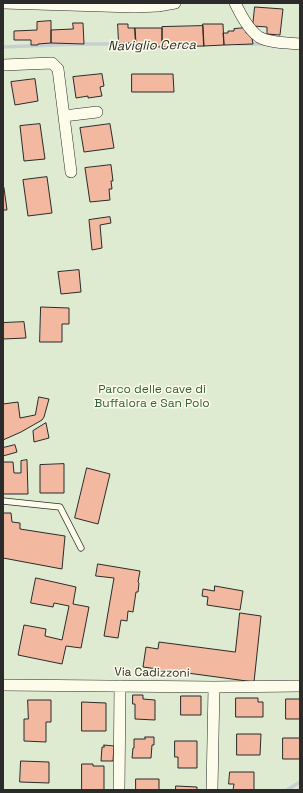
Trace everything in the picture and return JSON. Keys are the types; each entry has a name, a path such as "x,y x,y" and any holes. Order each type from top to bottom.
{"street":[{"path":"3,3 158,6 175,3"},
{"path":"236,3 250,28 260,37 274,42 300,44"},
{"path":"3,65 52,63 58,69 71,172"},
{"path":"64,116 97,112"},
{"name":"Via Cadizzoni","path":"3,685 214,687 300,686"},
{"path":"118,790 120,686"},
{"path":"212,790 214,687"}],"lane":[{"path":"3,501 60,507 81,548"}],"green space":[{"name":"Parco delle cave di Buffalora e San Polo","path":"3,3 300,3 300,790 3,790"}],"building":[{"path":"255,7 283,9 280,35 267,34 267,27 253,26"},
{"path":"51,21 51,43 31,45 31,40 14,40 14,31 37,30 37,22"},
{"path":"73,23 83,23 84,44 51,43 51,30 73,29"},
{"path":"118,24 128,24 128,28 135,28 136,43 119,43"},
{"path":"203,24 223,24 224,45 204,46"},
{"path":"203,26 204,46 162,47 162,27"},
{"path":"135,28 162,28 162,47 136,46"},
{"path":"246,28 246,33 249,33 253,44 224,45 223,33 234,31 234,29"},
{"path":"102,74 104,86 100,87 102,96 76,98 73,77"},
{"path":"132,74 173,74 174,92 132,92"},
{"path":"35,79 38,101 15,105 11,82"},
{"path":"40,124 45,159 24,161 20,126"},
{"path":"110,124 114,148 84,152 80,128"},
{"path":"111,165 113,181 111,181 112,189 109,189 110,200 90,202 85,168"},
{"path":"47,177 52,213 28,216 23,180"},
{"path":"4,188 7,210 3,210"},
{"path":"110,217 111,223 100,225 102,248 92,250 89,220"},
{"path":"79,270 81,292 61,294 58,272"},
{"path":"41,307 69,308 69,324 62,324 62,342 40,342"},
{"path":"24,322 26,338 3,339 3,323"},
{"path":"39,397 49,399 42,420 3,440 3,404 18,402 20,418 35,415"},
{"path":"46,423 49,438 34,442 33,431"},
{"path":"15,445 17,452 3,456 3,448"},
{"path":"27,460 28,494 3,494 3,462 13,462 14,473 21,473 21,461"},
{"path":"64,464 64,493 40,493 40,465"},
{"path":"87,468 110,474 98,524 75,518"},
{"path":"3,513 11,513 12,522 20,523 20,529 65,536 62,569 3,558"},
{"path":"98,564 140,571 138,592 136,592 133,612 128,611 127,621 121,620 118,638 104,636 114,578 96,576"},
{"path":"36,578 76,587 73,604 89,607 81,648 66,646 62,664 18,655 24,625 46,629 45,636 62,640 69,606 54,603 53,607 31,603"},
{"path":"215,586 243,591 240,610 207,605 208,597 202,596 203,589 214,591"},
{"path":"240,613 261,616 254,682 143,667 146,647 158,649 159,642 235,652"},
{"path":"133,695 143,695 143,699 155,700 155,720 135,719 135,704 133,704"},
{"path":"181,696 201,696 201,715 181,715"},
{"path":"236,698 258,698 258,702 263,702 263,717 236,717"},
{"path":"286,699 300,699 300,719 286,719"},
{"path":"28,700 51,700 51,722 46,722 46,742 24,741 24,719 28,719"},
{"path":"82,702 106,703 106,731 82,731"},
{"path":"237,734 261,734 260,755 237,755"},
{"path":"145,737 154,737 151,758 132,758 134,739 145,739"},
{"path":"283,738 300,738 300,759 283,759"},
{"path":"175,741 197,741 197,768 178,768 178,757 175,757"},
{"path":"104,745 114,746 113,761 101,761 102,747 104,747"},
{"path":"21,761 49,762 49,783 20,782"},
{"path":"82,764 104,766 104,790 82,790"},
{"path":"230,772 254,772 254,790 233,790 234,784 229,784"},
{"path":"136,779 159,779 159,790 136,790"},
{"path":"176,786 197,787 197,790 176,790"}],"waterway":[{"name":"Naviglio Cerca","path":"3,47 78,44 140,44"},
{"name":"Naviglio Cerca","path":"238,44 266,44"},
{"path":"287,790 300,782"}]}
